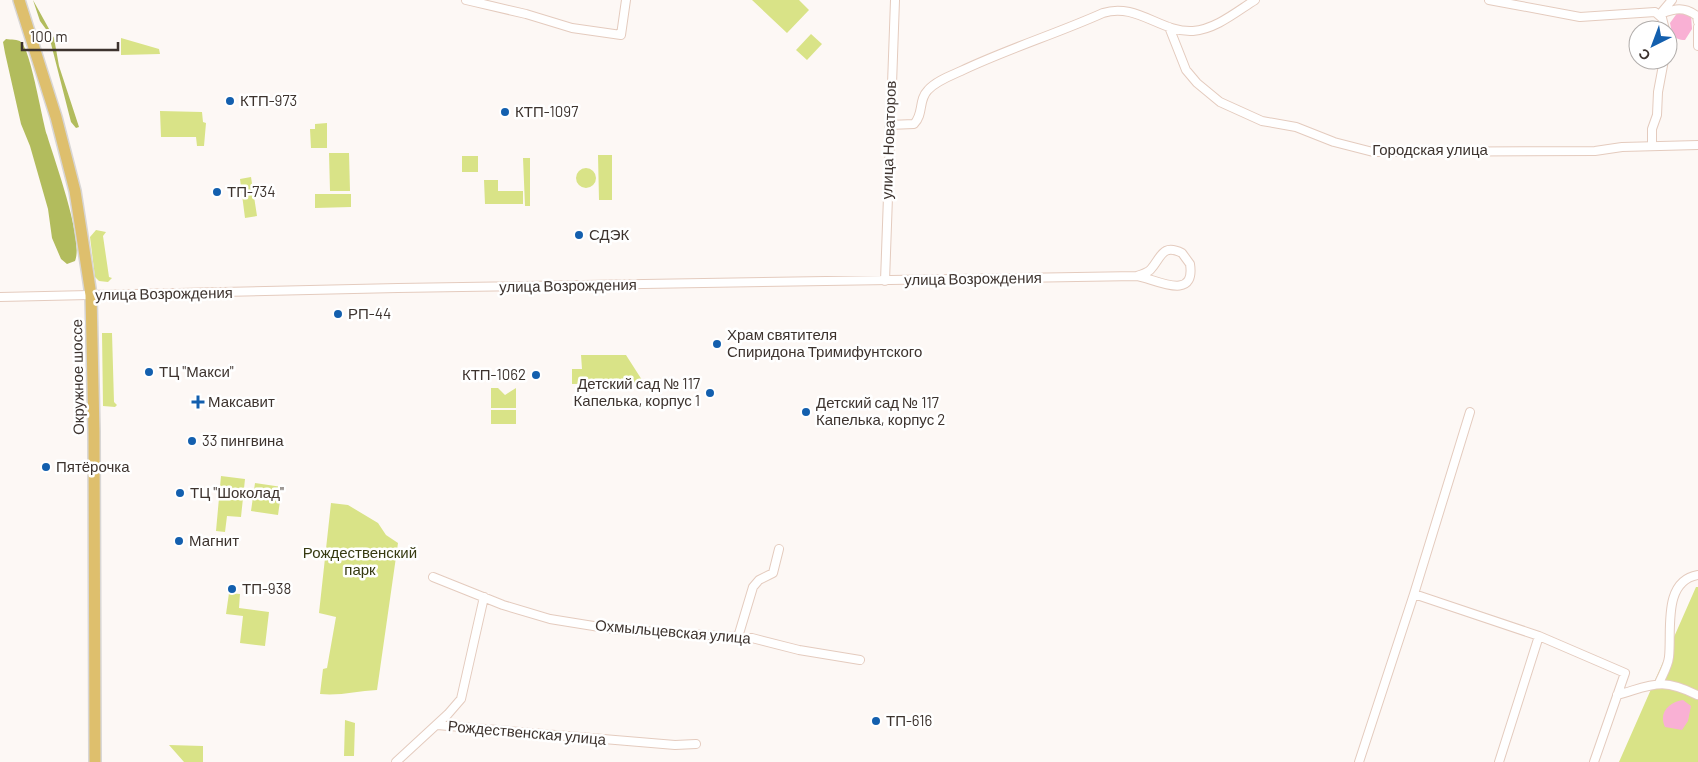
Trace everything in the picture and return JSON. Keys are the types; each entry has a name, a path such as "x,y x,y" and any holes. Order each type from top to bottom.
{"main road":[{"name":"Окружное шоссе","path":"19,0 51,99 75,192 91,296 94,432 95,762"}],"street":[{"path":"466,0 526,14 572,28 621,35 626,0"},
{"name":"улица Новаторов","path":"885,281 889,125 895,0"},
{"path":"889,125 914,124 919,119 922,97 929,88 943,80 983,60 1103,13 1122,10 1169,27 1188,31 1209,27 1255,0"},
{"path":"1489,0 1580,17 1650,12 1660,14 1677,9 1687,9 1697,16 1698,22"},
{"path":"1660,14 1672,0"},
{"path":"1660,14 1663,20"},
{"name":"Городская улица","path":"1169,27 1186,70 1214,98 1262,122 1296,127 1334,142 1374,152 1595,151 1622,146 1698,145"},
{"path":"1698,27 1698,46"},
{"path":"1652,146 1652,129 1657,115 1658,92 1662,70"},
{"name":"улица Возрождения","path":"0,297 398,288 1137,276 1152,279 1168,286 1178,286 1189,278 1190,264 1182,253 1169,250 1160,255 1150,270 1137,276"},
{"path":"1359,762 1414,594 1470,412"},
{"path":"738,637 753,587 758,580 773,573 779,549"},
{"path":"1659,683 1669,657 1672,600 1676,590 1685,580 1698,575"},
{"name":"Охмыльцевская улица","path":"433,576 536,616 612,629 738,637 860,660"},
{"path":"1414,594 1538,636 1625,673 1594,762"},
{"name":"Рождественская улица","path":"437,725 460,699 484,597"},
{"path":"1499,762 1538,636"},
{"path":"1617,695 1659,683 1671,684 1696,694"},
{"path":"396,762 437,725"},
{"name":"Рождественская улица","path":"437,725 675,745 696,744"}],"green space":[{"path":"33,0 54,38 59,66 79,127 76,128 71,122 48,32 40,21"},
{"path":"752,0 799,0 809,10 787,33"},
{"path":"811,34 822,44 807,60 796,50"},
{"path":"121,38 159,49 160,54 121,55"},
{"path":"6,39 20,41 29,58 47,135 72,218 77,251 75,261 67,264 61,259 52,238 48,209 30,146 21,124 3,42"},
{"path":"160,111 202,112 203,122 206,123 204,146 197,146 196,137 161,137"},
{"path":"327,123 327,148 311,148 310,129 315,129 315,124"},
{"path":"329,153 349,153 350,191 330,191"},
{"path":"598,155 612,155 612,200 599,200"},
{"path":"462,156 478,156 478,172 462,172"},
{"path":"523,158 530,158 530,206 525,206"},
{"path":"586,168 593,171 596,178 593,185 586,188 579,185 576,178 579,171"},
{"path":"251,177 257,216 245,218 240,179"},
{"path":"484,180 498,180 498,191 523,191 523,204 485,204"},
{"path":"315,194 351,194 351,207 315,208"},
{"path":"96,230 106,232 103,236 109,277 112,278 108,282 99,281 95,277 90,237"},
{"path":"102,333 112,333 114,402 117,405 115,407 103,406"},
{"path":"581,355 626,355 642,383 572,384 572,369 582,369"},
{"path":"491,388 498,388 505,395 516,388 516,408 491,408"},
{"path":"491,410 516,410 516,424 491,424"},
{"path":"221,476 245,479 241,517 227,516 225,532 216,531"},
{"path":"255,483 282,487 278,515 251,511"},
{"name":"Рождественский парк","path":"331,503 348,505 378,523 386,535 398,543 377,690 342,694 320,694 323,669 327,668 336,617 319,613"},
{"path":"1696,587 1698,587 1698,762 1619,762"},
{"path":"229,593 240,594 239,608 269,612 265,646 240,643 243,616 226,614"},
{"path":"345,720 355,723 354,756 344,756"},
{"path":"169,745 203,746 203,762 184,762"}],"shaded area":[{"path":"1678,12 1691,15 1692,29 1685,40 1678,39 1678,20 1672,20"},
{"path":"1683,700 1691,706 1688,721 1682,730 1665,727 1663,717 1666,709 1670,705"}],"place":[{"name":"КТП-973","path":"230,101"},
{"name":"КТП-1097","path":"505,112"},
{"name":"ТП-734","path":"217,192"},
{"name":"СДЭК","path":"579,235"},
{"name":"РП-44","path":"338,314"},
{"name":"Храм святителя Спиридона Тримифунтского","path":"717,344"},
{"name":"ТЦ \"Макси\"","path":"149,372"},
{"name":"КТП-1062","path":"536,375"},
{"name":"Детский сад № 117 Капелька, корпус 1","path":"710,393"},
{"name":"Максавит","path":"198,402"},
{"name":"Детский сад № 117 Капелька, корпус 2","path":"806,412"},
{"name":"33 пингвина","path":"192,441"},
{"name":"Пятёрочка","path":"46,467"},
{"name":"ТЦ \"Шоколад\"","path":"180,493"},
{"name":"Магнит","path":"179,541"},
{"name":"ТП-938","path":"232,589"},
{"name":"ТП-616","path":"876,721"}]}
